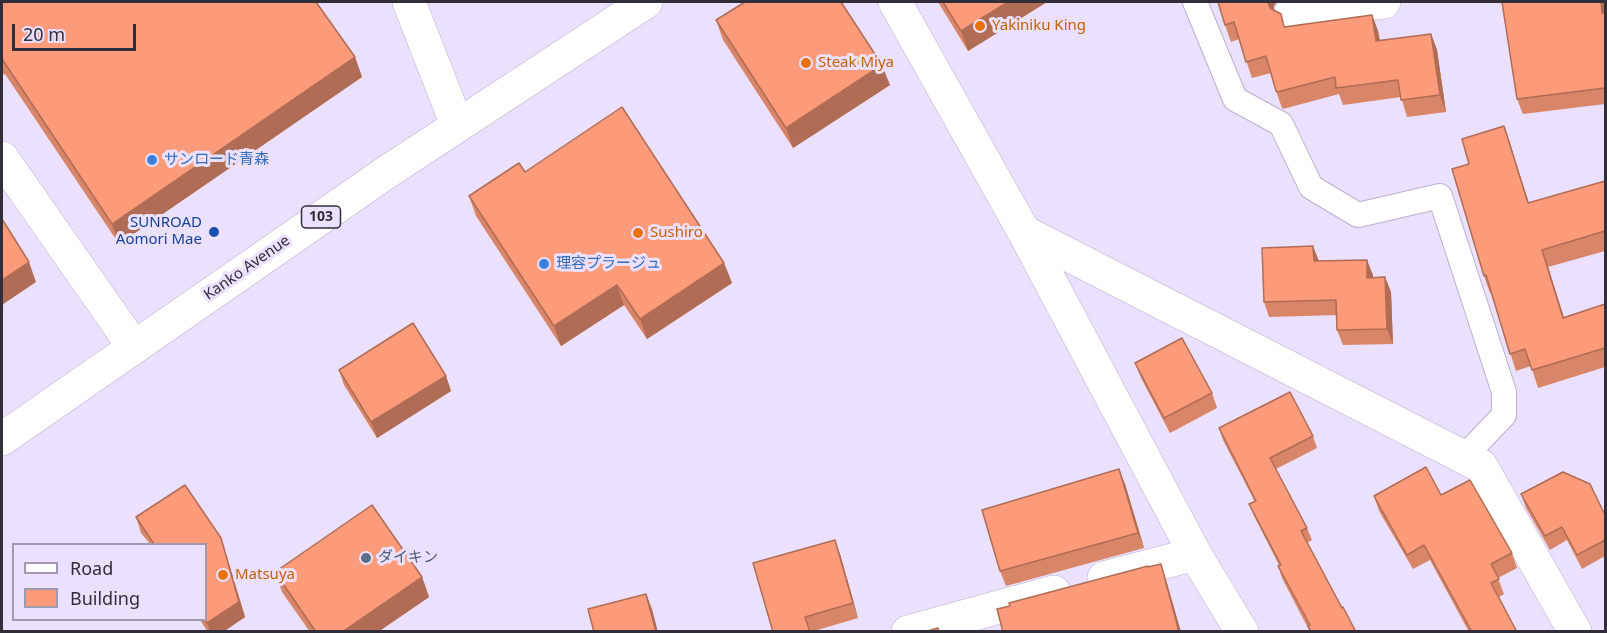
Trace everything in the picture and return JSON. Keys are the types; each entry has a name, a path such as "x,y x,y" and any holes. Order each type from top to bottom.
{"main road":[{"path":"409,2 457,125"},
{"name":"Kanko Avenue","path":"2,439 457,125 646,2"},
{"path":"895,2 1024,232 1195,554 1242,632"},
{"path":"1291,13 1384,2"},
{"path":"2,158 134,347"},
{"path":"1024,232 1480,466 1575,632"},
{"path":"908,632 1195,554"}],"lane":[{"path":"1195,2 1235,99 1281,124 1311,187 1358,215 1440,196 1504,392 1504,415 1464,457"}],"building":[{"name":"サンロード青森","path":"2,2 316,2 355,57 112,224 2,59"},
{"name":"Steak Miya","path":"745,2 841,2 882,65 786,128 716,20"},
{"path":"943,2 1008,2 961,31"},
{"path":"1218,2 1268,2 1270,8 1281,14 1284,27 1372,15 1376,41 1431,34 1440,95 1401,100 1398,80 1336,88 1335,77 1277,92 1266,56 1246,62 1234,22 1225,25"},
{"path":"1502,2 1601,2 1602,13 1605,13 1605,88 1517,99"},
{"path":"622,107 724,263 640,319 617,285 554,326 469,196 519,163 525,172"},
{"path":"1504,126 1528,203 1605,181 1605,231 1542,250 1563,318 1605,304 1605,348 1532,370 1525,349 1510,354 1452,169 1469,164 1462,139"},
{"path":"2,219 29,262 2,280"},
{"path":"1313,246 1314,261 1367,260 1367,278 1385,277 1387,329 1337,330 1336,300 1264,302 1262,248"},
{"path":"413,323 446,376 371,422 339,370"},
{"path":"1182,338 1212,393 1164,418 1135,363"},
{"path":"1290,392 1313,436 1270,458 1307,528 1301,531 1356,632 1311,632 1308,626 1310,625 1278,566 1281,565 1249,504 1256,501 1219,428"},
{"path":"1426,467 1441,495 1470,480 1512,553 1491,564 1499,579 1491,583 1517,632 1472,632 1424,545 1407,555 1374,496"},
{"path":"1119,469 1138,533 1000,571 982,510"},
{"path":"1563,472 1590,484 1605,515 1605,540 1577,555 1562,527 1545,536 1521,494"},
{"name":"Matsuya","path":"185,485 221,538 239,602 207,623 207,543 153,543 136,517"},
{"name":"ダイキン","path":"372,505 422,577 342,632 316,632 275,572"},
{"path":"835,540 853,603 805,617 810,632 773,632 753,563"},
{"path":"1161,564 1179,632 1003,632 997,609 1010,606 1009,603"},
{"path":"646,594 656,632 594,632 588,609"},
{"path":"938,628 939,632 924,632"}],"place":[{"name":"Yakiniku King","path":"980,26"},
{"name":"Steak Miya","path":"806,63"},
{"name":"サンロード青森","path":"152,160"},
{"name":"SUNROAD Aomori Mae","path":"214,232"},
{"name":"Sushiro","path":"638,233"},
{"name":"理容プラージュ","path":"544,264"},
{"name":"ダイキン","path":"366,558"},
{"name":"Matsuya","path":"223,575"}]}
